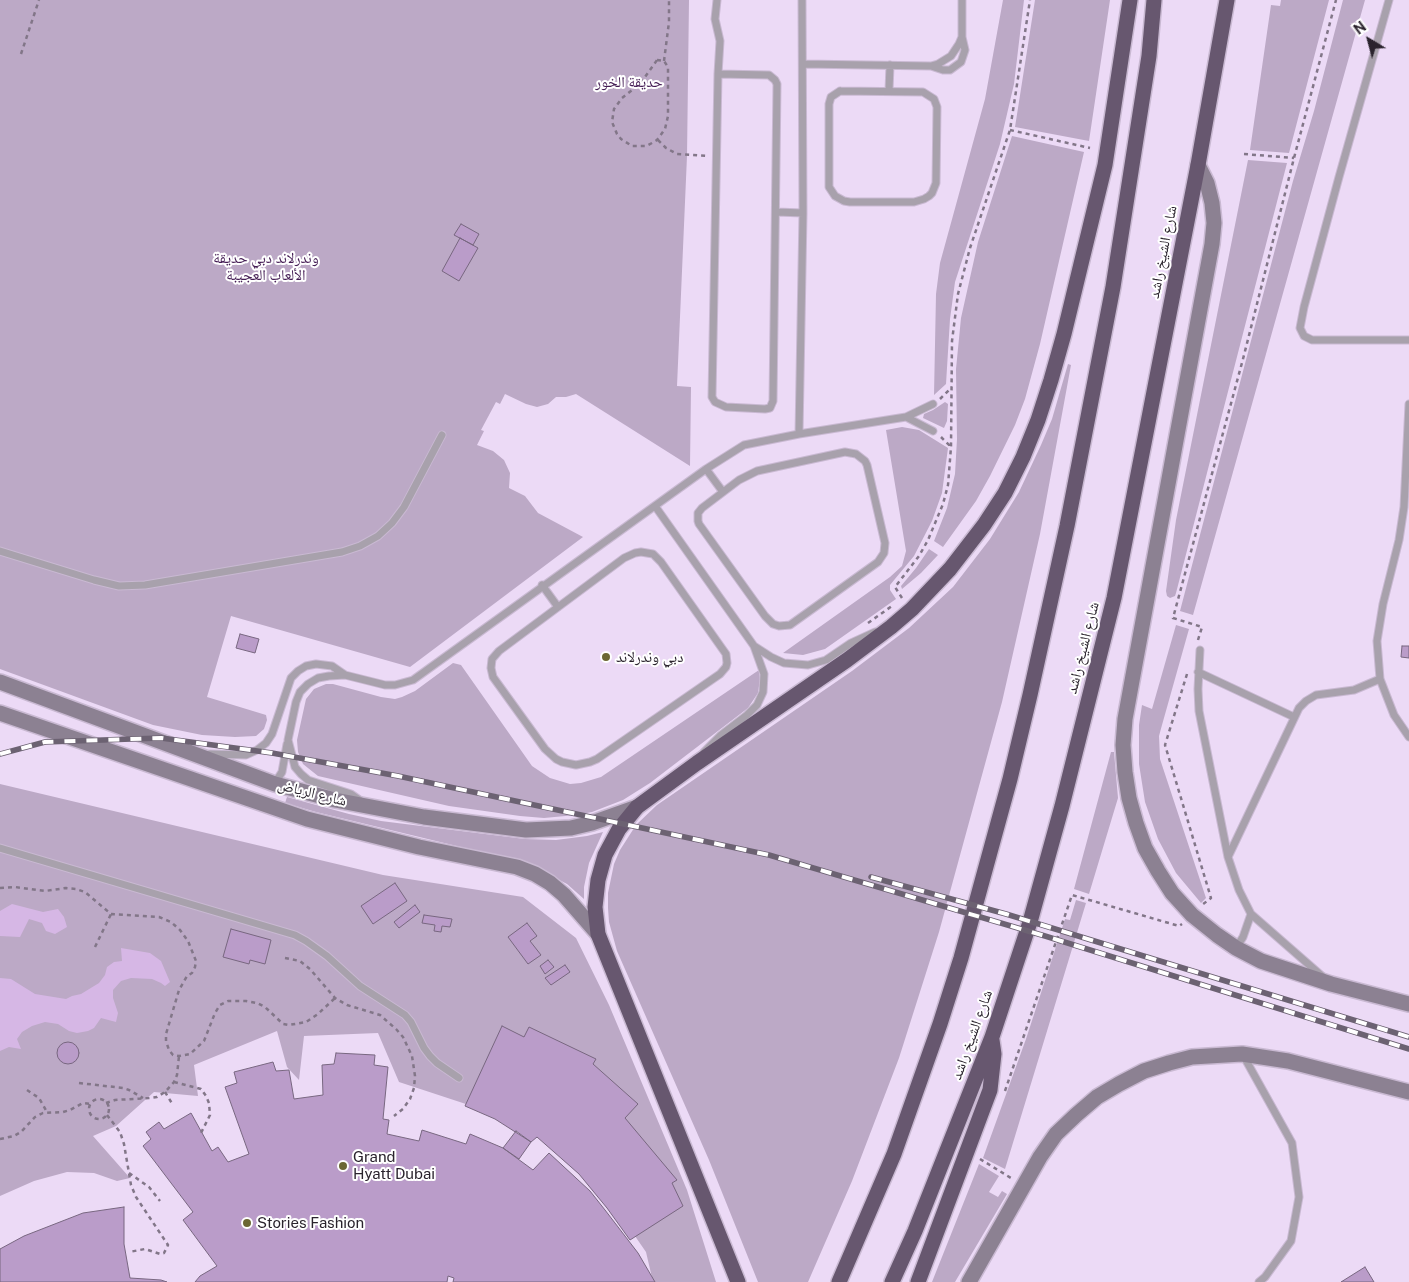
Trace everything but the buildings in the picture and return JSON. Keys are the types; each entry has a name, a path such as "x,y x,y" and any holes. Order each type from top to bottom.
{"highway":[{"path":"734,1278 598,934 595,907 598,880 603,863 618,830 637,807 696,763 847,660 891,627 932,590 984,526 1005,493 1020,464 1038,420 1064,334 1105,165 1130,0"},
{"path":"839,1282 894,1154 940,1024 961,958 1010,779 1067,526 1113,287 1149,56 1154,0"},
{"name":"شارع الشيخ راشد","path":"892,1282 915,1231 992,1037 1027,930 1046,864 1114,598 1198,165 1227,0"},
{"path":"918,1282 990,1090 994,1054 992,1037"}],"street":[{"path":"1198,165 1207,184 1212,203 1214,223 1212,244 1125,719 1123,745 1129,798 1145,848 1172,893 1199,922 1236,948 1261,961 1331,984 1409,1004"},
{"name":"شارع الرياض","path":"0,682 275,784 312,795 365,806 424,817 526,830 571,828 592,823 637,807"},
{"name":"شارع الرياض","path":"0,713 331,826 419,847 517,867 534,874 558,889 598,934"},
{"path":"200,781 211,780 254,791 265,790 275,784"},
{"path":"969,1282 1040,1157 1056,1134 1097,1097 1153,1068 1192,1057 1242,1054 1288,1061 1409,1092"}],"lane":[{"path":"717,0 715,19 720,41 718,74 711,390 715,402 726,407 766,409 770,408 773,404 777,212 777,84 775,80 768,76 718,74"},
{"path":"799,434 802,0"},
{"path":"931,66 936,69 950,70 961,62 966,50 962,37 962,0"},
{"path":"1389,0 1339,177 1300,328 1304,336 1312,340 1409,340"},
{"path":"803,64 931,66 945,61 951,56 956,51 962,37"},
{"path":"889,92 890,65"},
{"path":"840,91 889,92 923,92 931,96 936,103 935,188 924,199 914,202 850,202 839,199 832,192 829,182 829,100 833,94 840,91"},
{"path":"777,212 802,213"},
{"path":"275,784 282,772 296,702 300,692 318,678 345,675 386,685 395,685 413,680 706,469 744,445 906,417 932,404"},
{"path":"1409,404 1404,507 1400,540 1383,604 1377,641 1380,680 1394,715 1409,737"},
{"path":"906,417 933,431"},
{"path":"0,551 119,586 145,585 342,552 360,546 378,536 392,523 404,507 442,435"},
{"path":"845,452 856,454 865,460 869,470 885,543 884,553 874,566 790,625 778,626 765,616 698,521 700,510 723,492 748,475 767,468 845,452"},
{"path":"706,469 723,492"},
{"path":"655,506 754,646 764,674 764,686 760,698 747,715 712,743 696,763"},
{"path":"641,552 652,554 661,562 724,650 727,658 726,667 720,674 597,759 576,765 562,762 546,750 494,677 491,668 495,654 558,607 629,555 641,552"},
{"path":"542,586 558,607"},
{"path":"754,646 784,663 808,665 826,660 866,636 891,627"},
{"path":"1198,647 1199,711 1228,857 1239,890 1251,914 1331,984"},
{"path":"190,753 235,755 257,750 266,743 272,734 287,687 291,678 298,671 306,666 325,664 338,669 345,675"},
{"path":"1198,672 1294,717"},
{"path":"1228,857 1299,708 1306,701 1316,696 1354,690 1380,680"},
{"path":"288,740 292,758 301,774 317,784 351,794 365,806"},
{"path":"0,848 295,935 327,956 366,990 405,1015 430,1056 437,1063 460,1078"},
{"path":"1236,948 1243,937 1251,914"},
{"path":"1242,1054 1292,1143 1298,1197 1291,1241 1265,1276 1258,1282"}],"path":[{"path":"21,54 39,0"},
{"path":"664,61 657,60 654,62 640,84 617,103 612,115 617,134 632,146 646,146 658,140 667,123 668,67 664,61 669,22 669,0"},
{"path":"864,625 903,598 895,587 919,556 937,522 948,485 951,447 952,340 962,279 970,248 1010,130 1030,0"},
{"path":"1198,647 1202,627 1173,618 1243,359 1336,0"},
{"path":"1010,130 1090,148"},
{"path":"658,140 666,148 677,154 716,156"},
{"path":"1244,154 1294,158"},
{"path":"932,404 952,387"},
{"path":"933,431 951,447"},
{"path":"1004,1094 1072,895 1179,926 1211,898 1165,746 1188,672"},
{"path":"0,888 15,887 45,891 66,888 76,889 85,892 111,914 159,917 171,922 180,930 188,941 196,961 195,967 178,990 166,1034 169,1050 179,1056 190,1054 204,1041 215,1013 220,1005 228,1001 257,1003 283,1024 289,1025 306,1022 336,998"},
{"path":"95,947 111,914"},
{"path":"285,958 306,964 336,998 347,1005 380,1015 396,1029 408,1046 415,1067 414,1088 410,1099 394,1116"},
{"path":"0,1140 14,1136 27,1127 35,1117 47,1112 63,1112 83,1103 91,1104 98,1100 106,1103 115,1100 157,1097 165,1092 174,1082 179,1056"},
{"path":"174,1082 201,1089 206,1096 210,1115 201,1133"},
{"path":"79,1083 123,1088 144,1099"},
{"path":"27,1090 38,1098 47,1112"},
{"path":"165,1092 173,1105"},
{"path":"106,1103 107,1115 120,1132 124,1144 131,1186 139,1202 168,1245 164,1253 160,1254 145,1249 129,1252"},
{"path":"91,1104 90,1112 95,1118 100,1119 107,1115"},
{"path":"983,1152 980,1160 1024,1186"},
{"path":"128,1172 149,1187 160,1201"}],"green space":[{"name":"وندرلاند دبي حديقة الألعاب العجيبة","path":"0,0 689,0 687,156 677,386 691,387 690,466 576,394 556,397 548,404 537,407 505,394 500,404 496,402 481,430 484,431 477,445 493,451 504,460 510,473 509,488 525,496 538,513 583,537 410,667 231,616 207,697 266,715 267,720 264,729 256,736 202,735 153,725 0,669"},
{"path":"1003,0 1024,0 1014,84 1000,144 955,282 950,319 946,384 934,395 936,294 940,263 985,99"},
{"path":"1035,0 1110,0 1089,141 1015,127"},
{"path":"1281,0 1329,0 1289,153 1250,150 1271,5 1280,6"},
{"path":"1343,0 1365,0 1193,615 1180,611 1293,181 1314,111"},
{"path":"1012,136 1084,152 1040,344 1025,399 1015,425 990,476 976,501 943,547 934,541 947,508 955,474 957,439 956,369 961,318 978,242"},
{"path":"1248,160 1287,163 1176,593 1175,596 1170,598 1167,596 1166,591 1176,520"},
{"path":"1068,364 1071,365 1040,534 1002,702 939,932 899,1058 852,1181 808,1282 758,1282 709,1160 617,951 609,922 608,908 608,893 614,864 620,850 636,825 657,805 852,671 909,628 953,587 990,539 1019,492 1052,419"},
{"path":"945,402 948,404 947,421 944,428 923,418 924,414"},
{"path":"902,427 919,430 948,448 942,493 932,521 914,556 890,585 890,590 896,599 825,649 803,655 783,653 890,577 902,566 906,551 886,430"},
{"path":"929,549 938,555 902,589 901,586"},
{"path":"1176,625 1189,629 1159,736 1160,759 1206,898 1201,903 1176,873 1158,839 1145,802 1139,764 1139,725 1142,705 1152,709"},
{"path":"453,663 461,665 532,766 550,778 570,784 601,777 759,670 760,679 758,693 748,708 650,783 623,800 592,812 576,815 544,818 449,806 318,776 303,764 298,752 297,740 306,699 314,689 326,684 333,684 395,699 415,691"},
{"path":"1111,752 1114,752 1118,798 1089,894 1074,889"},
{"path":"0,784 383,875 523,897 576,938 609,1005 687,1190 716,1282 653,1282 646,1252 590,1171 535,1120 478,1108 399,1082 378,1033 304,1036 299,1080 287,1067 277,1031 194,1065 198,1096 154,1092 116,1126 93,1136 130,1178 117,1181 94,1173 67,1172 34,1181 0,1196"},
{"path":"287,797 381,821 525,839 556,840 603,832 589,863 584,887 584,899 567,884 527,863 316,812 285,803"},
{"path":"1076,900 1086,903 1005,1169 983,1158 1026,1039 1065,919 1070,920"},
{"path":"979,1164 999,1176 989,1192 998,1197 1002,1191 1007,1194 955,1282 932,1282"}],"shaded area":[{"path":"12,904 43,912 58,909 64,917 67,927 55,934 46,931 42,923 29,919 20,937 0,936 0,911"},
{"path":"121,948 150,953 161,961 170,982 165,986 152,979 131,978 121,981 113,990 113,998 118,1013 116,1022 101,1018 94,1028 77,1033 69,1031 58,1024 45,1022 32,1026 22,1032 17,1039 21,1049 9,1047 0,1051 0,978 11,979 35,994 66,999 81,994 99,983 105,975 107,967 114,962 122,961"}],"railway":[{"path":"0,754 45,742 161,738 272,753 398,776 769,855 1045,936 1409,1049"},
{"path":"871,877 1006,914 1409,1037"}],"place":[{"name":"دبي وندرلاند","path":"606,657"},
{"name":"Grand Hyatt Dubai","path":"343,1166"},
{"name":"Stories Fashion","path":"247,1223"}],"park label":[{"name":"حديقة الخور","path":"629,82"}]}
